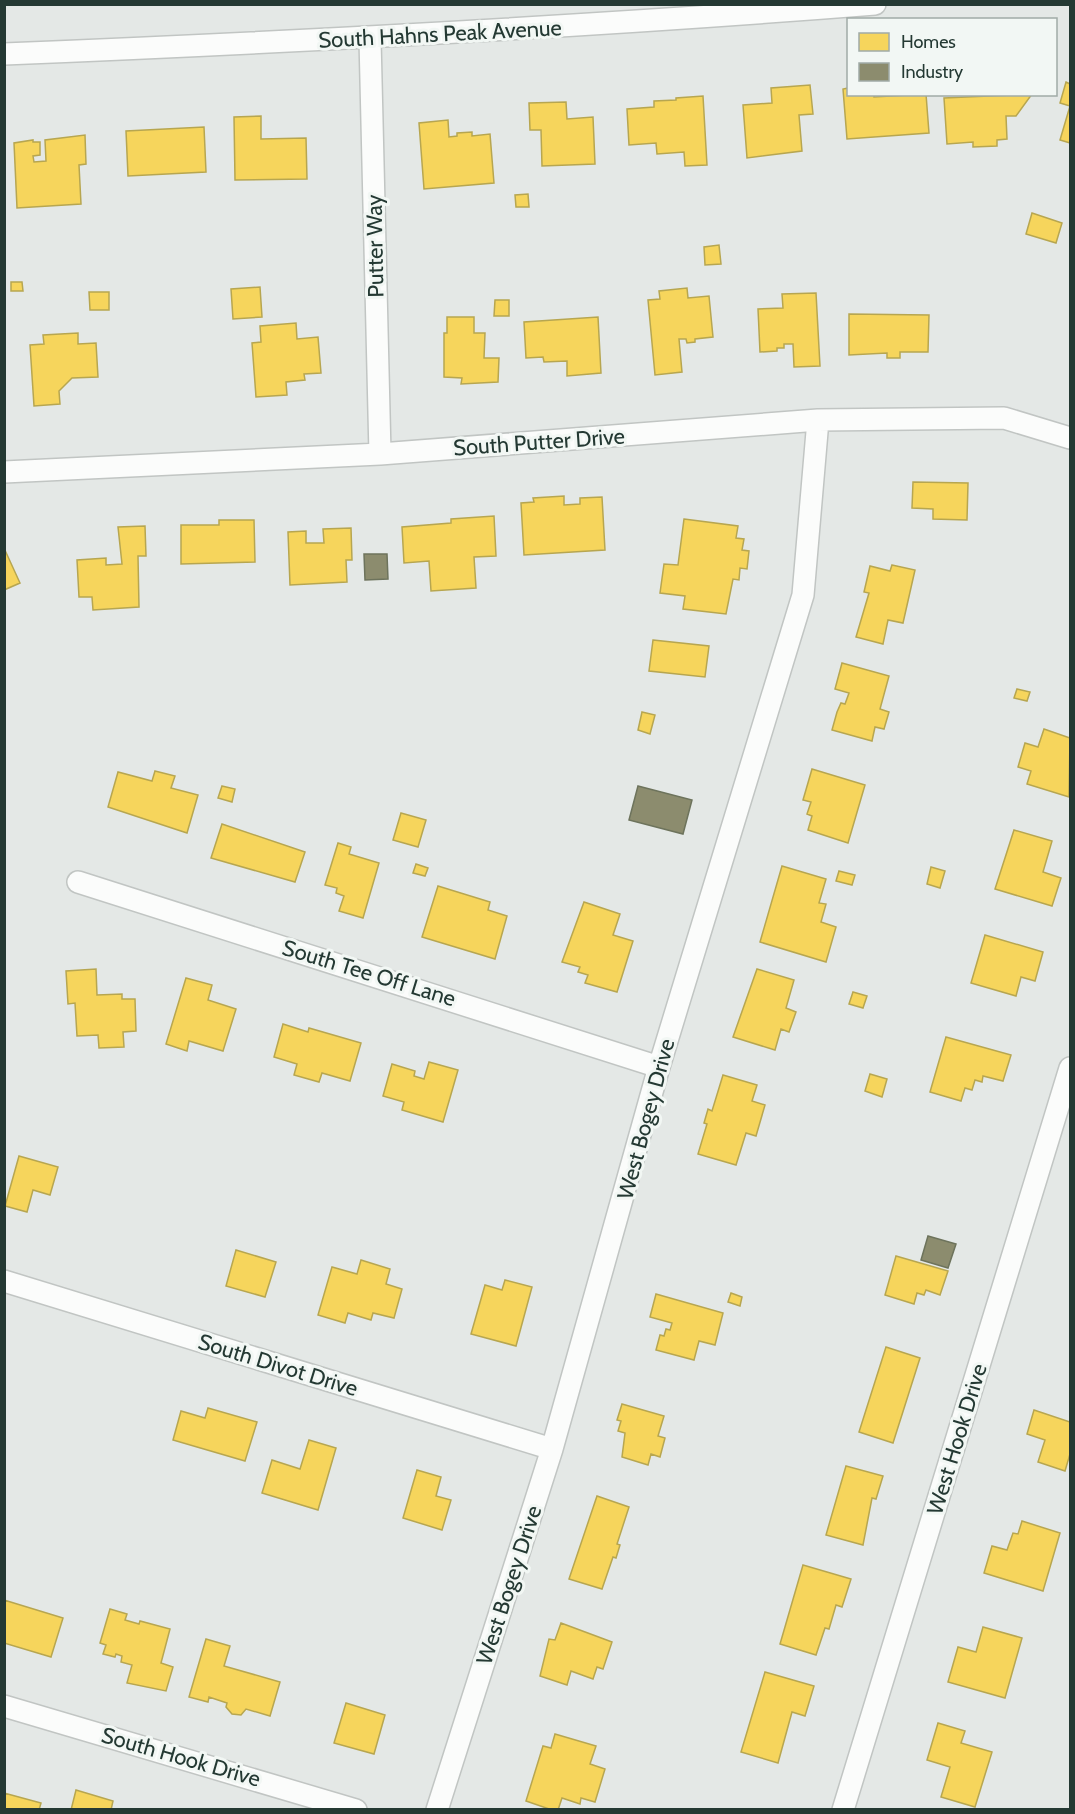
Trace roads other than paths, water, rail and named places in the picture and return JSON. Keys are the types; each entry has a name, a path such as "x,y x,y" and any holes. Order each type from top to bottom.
{"street":[{"name":"South Hahns Peak Avenue","path":"4,54 370,39 616,25 875,4"},
{"name":"Putter Way","path":"370,39 380,454"},
{"name":"South Putter Drive","path":"4,472 380,454 818,420 1004,418 1071,438"},
{"name":"West Bogey Drive","path":"437,1809 552,1449 660,1067 802,595 818,420"},
{"name":"South Tee Off Lane","path":"78,882 660,1067"},
{"name":"West Hook Drive","path":"843,1809 1071,1068"},
{"name":"South Divot Drive","path":"4,1281 552,1449"},
{"name":"South Hook Drive","path":"4,1706 356,1809"}]}
